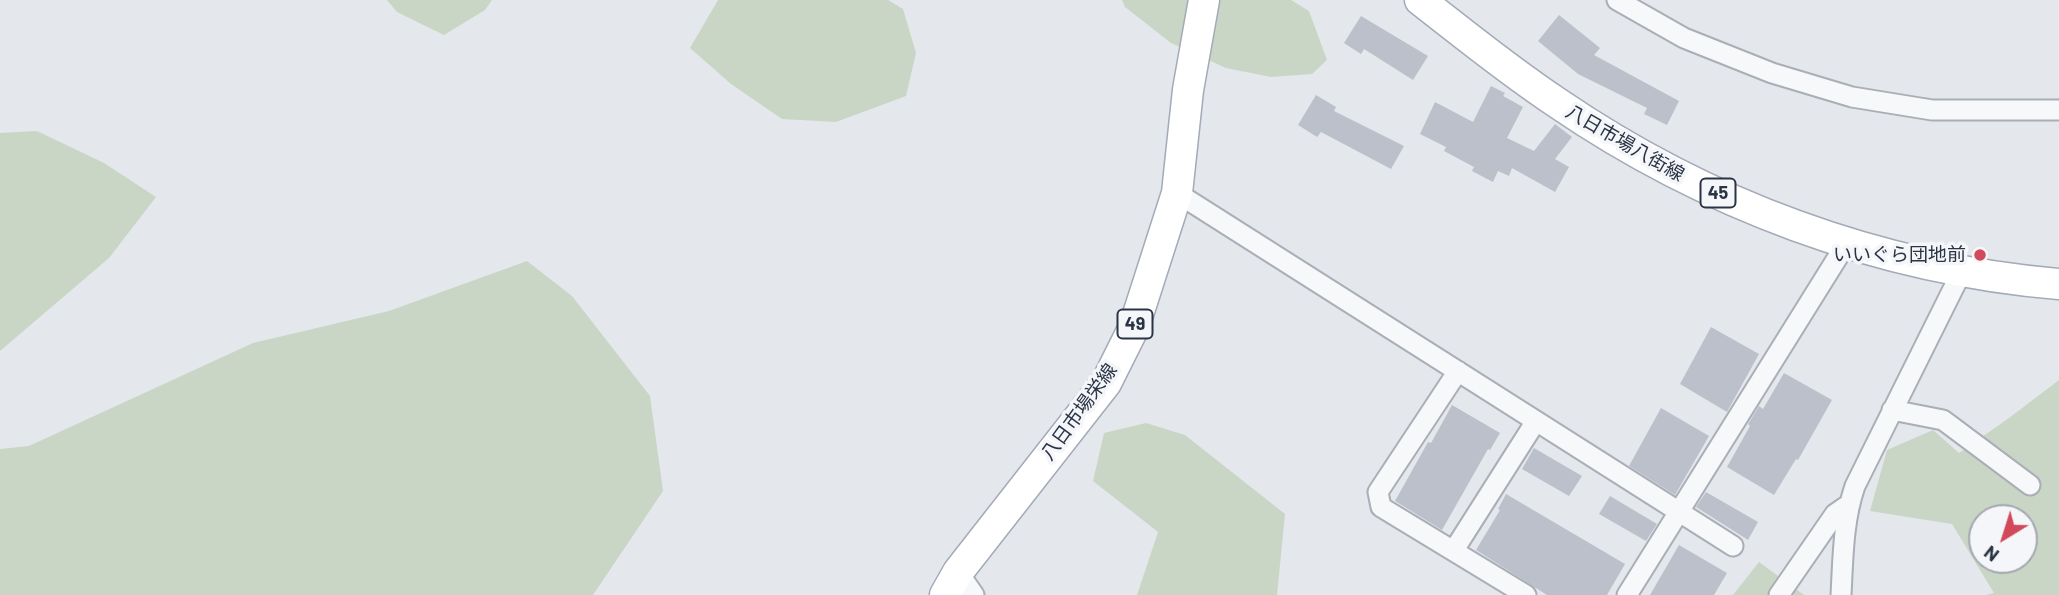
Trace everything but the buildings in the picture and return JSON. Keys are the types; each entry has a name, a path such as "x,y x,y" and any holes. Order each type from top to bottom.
{"main road":[{"name":"八日市場栄線","path":"959,587 1106,383 1134,327 1177,193 1188,90 1204,0"},
{"name":"八日市場八街線","path":"1420,0 1557,103 1628,147 1762,214 1846,244 1905,260 2026,281 2059,284"}],"street":[{"path":"1617,0 1684,38 1772,73 1852,97 1932,110 2059,110"},
{"path":"1177,193 1733,546"},
{"path":"1627,595 1846,244"},
{"path":"1841,595 1848,505 1855,486 1962,271"},
{"path":"1458,371 1378,492 1381,507 1526,595"},
{"path":"1892,410 1943,420 2030,485"},
{"path":"1454,550 1536,421"},
{"path":"1779,595 1835,514 1848,505"}],"green space":[{"path":"387,0 492,0 485,10 444,35 397,12"},
{"path":"718,0 888,0 903,9 916,53 906,96 836,122 782,119 731,84 690,48"},
{"path":"1122,0 1291,0 1309,11 1327,60 1312,74 1271,77 1226,68 1171,43 1125,7"},
{"path":"37,131 104,163 156,197 109,258 0,351 0,133"},
{"path":"527,261 572,296 650,396 663,491 593,595 0,595 0,449 29,446 253,343 389,311"},
{"path":"2059,380 2059,595 1986,595 1994,593 1982,574 2038,574 2038,504 1968,504 1968,550 1952,524 1870,511 1887,450 1933,430 1959,453"},
{"path":"1146,423 1185,435 1285,514 1277,595 1137,595 1158,532 1093,481 1104,433"},
{"path":"1759,562 1804,595 1733,595"}],"place":[{"name":"いいぐら団地前","path":"1980,255"}]}
